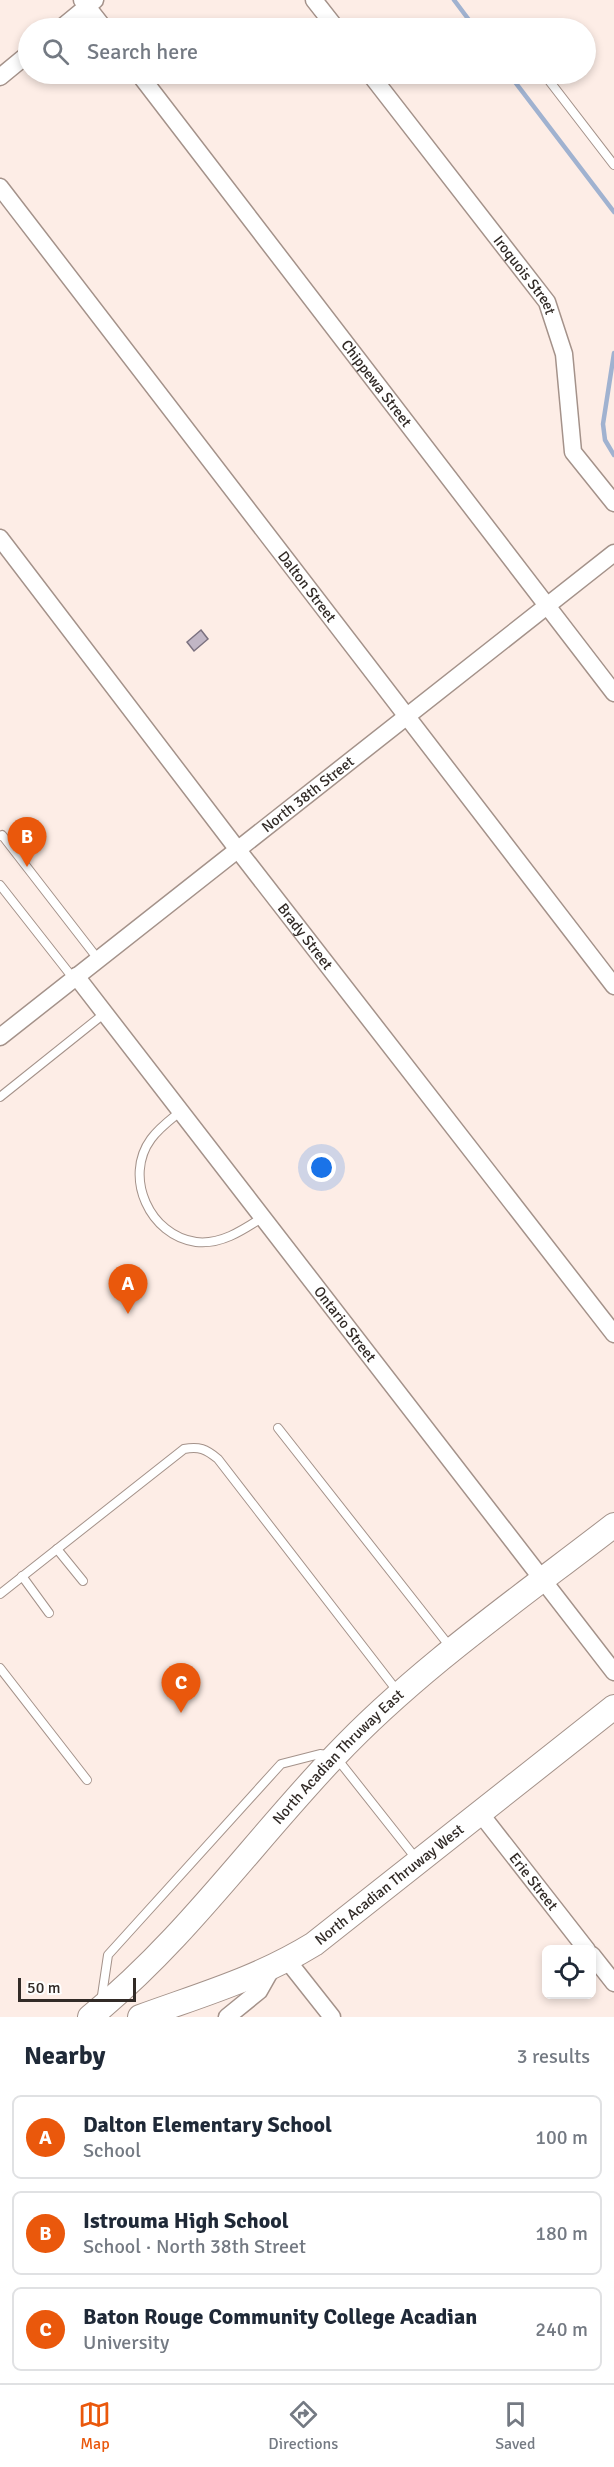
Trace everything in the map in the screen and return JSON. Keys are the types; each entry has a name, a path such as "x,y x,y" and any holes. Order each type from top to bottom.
{"street":[{"path":"314,0 328,18"},
{"path":"71,18 88,2 98,18"},
{"path":"0,77 18,62"},
{"name":"Chippewa Street","path":"147,84 614,693"},
{"name":"Iroquois Street","path":"378,84 547,302 564,354 573,452 614,504"},
{"name":"Dalton Street","path":"0,187 614,987"},
{"name":"Brady Street","path":"0,538 238,850 614,1334"},
{"name":"North 38th Street","path":"0,1037 614,553"},
{"name":"Ontario Street","path":"75,977 614,1672"},
{"name":"North Acadian Thruway East","path":"95,2013 135,1978 175,1938 335,1756 400,1694 614,1525"},
{"name":"North Acadian Thruway West","path":"140,2017 212,1993 280,1964 314,1944 614,1707"},
{"name":"Erie Street","path":"480,1813 584,1945"},
{"path":"596,1961 614,1983"},
{"path":"227,2017 259,1991 280,1964 332,2017"}],"lane":[{"path":"552,84 614,165"},
{"path":"0,837 2,835 98,959"},
{"path":"0,885 75,977"},
{"path":"0,1097 105,1013"},
{"path":"181,1111 149,1141 141,1164 140,1189 148,1210 161,1225 176,1236 195,1242 213,1241 233,1235 263,1217"},
{"path":"278,1428 453,1650"},
{"path":"0,1594 184,1449 196,1447 207,1450 218,1459 400,1694"},
{"path":"57,1549 83,1581"},
{"path":"22,1576 49,1612"},
{"path":"0,1668 87,1780"},
{"path":"95,2013 108,1955 281,1764 320,1754 335,1756 418,1861"}],"building":[{"path":"201,630 208,639 194,651 187,642"}],"waterway":[{"path":"454,0 468,18"},
{"path":"517,84 614,212"},
{"path":"614,353 603,424 605,440 614,455"}],"place":[{"name":"Istrouma High School","path":"27,867"},
{"name":"Dalton Elementary School","path":"128,1314"},
{"name":"Baton Rouge Community College Acadian","path":"181,1713"}]}
